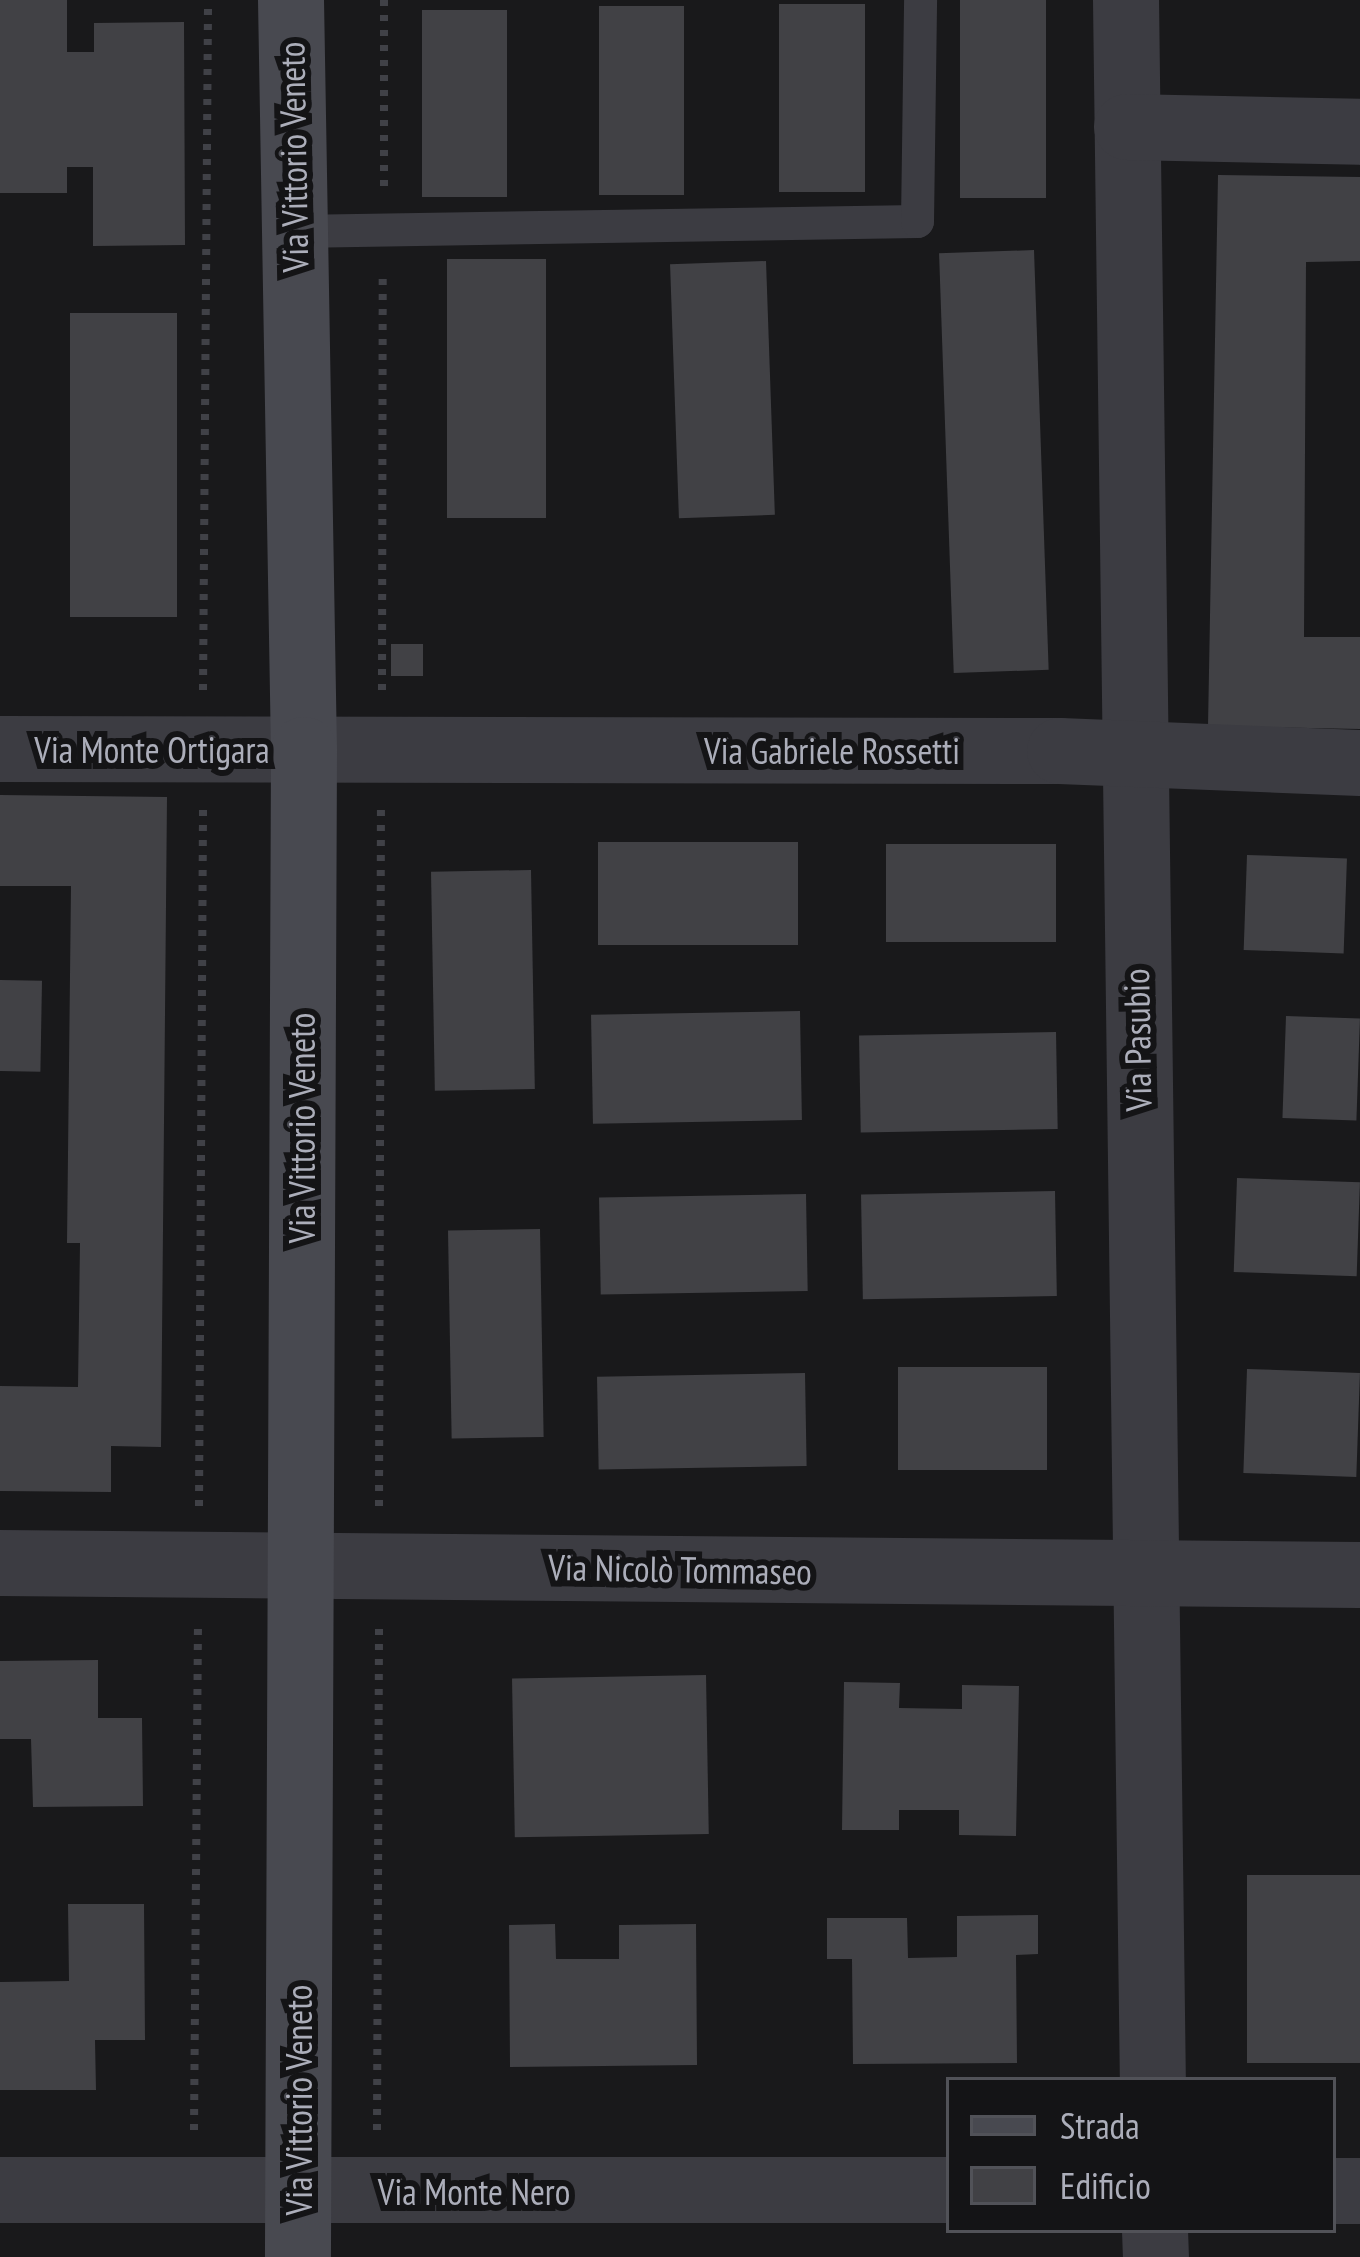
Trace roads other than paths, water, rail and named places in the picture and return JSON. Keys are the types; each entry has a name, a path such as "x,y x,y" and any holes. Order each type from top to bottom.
{"street":[{"name":"Via Vittorio Veneto","path":"291,0 304,750 298,2257"},
{"name":"Via Pasubio","path":"1126,0 1136,691 1131,752 1153,2077"},
{"path":"1127,128 1360,132"},
{"name":"Via Monte Ortigara","path":"0,749 304,750"},
{"name":"Via Gabriele Rossetti","path":"304,750 1131,752 1360,763"},
{"name":"Via Nicolò Tommaseo","path":"0,1563 1360,1575"},
{"name":"Via Monte Nero","path":"0,2190 946,2190"}],"lane":[{"path":"295,230 917,220 920,0"}]}
